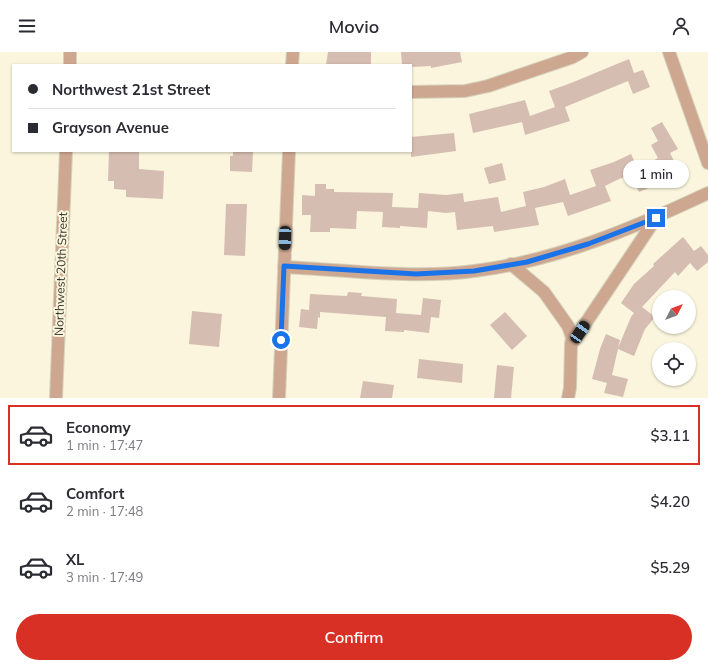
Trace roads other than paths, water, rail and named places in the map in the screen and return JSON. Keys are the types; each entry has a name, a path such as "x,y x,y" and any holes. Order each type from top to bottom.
{"street":[{"path":"70,52 70,64"},
{"path":"292,64 293,52"},
{"path":"412,92 465,91 488,86 573,57 582,52"},
{"path":"669,52 708,163"},
{"name":"Northwest 20th Street","path":"56,398 66,152"},
{"path":"279,398 289,152"},
{"path":"284,266 416,274 474,271 527,262 588,244 656,218 708,193"},
{"path":"571,345 656,218"},
{"path":"511,264 544,292 568,326 572,337 570,388 568,398"}]}
